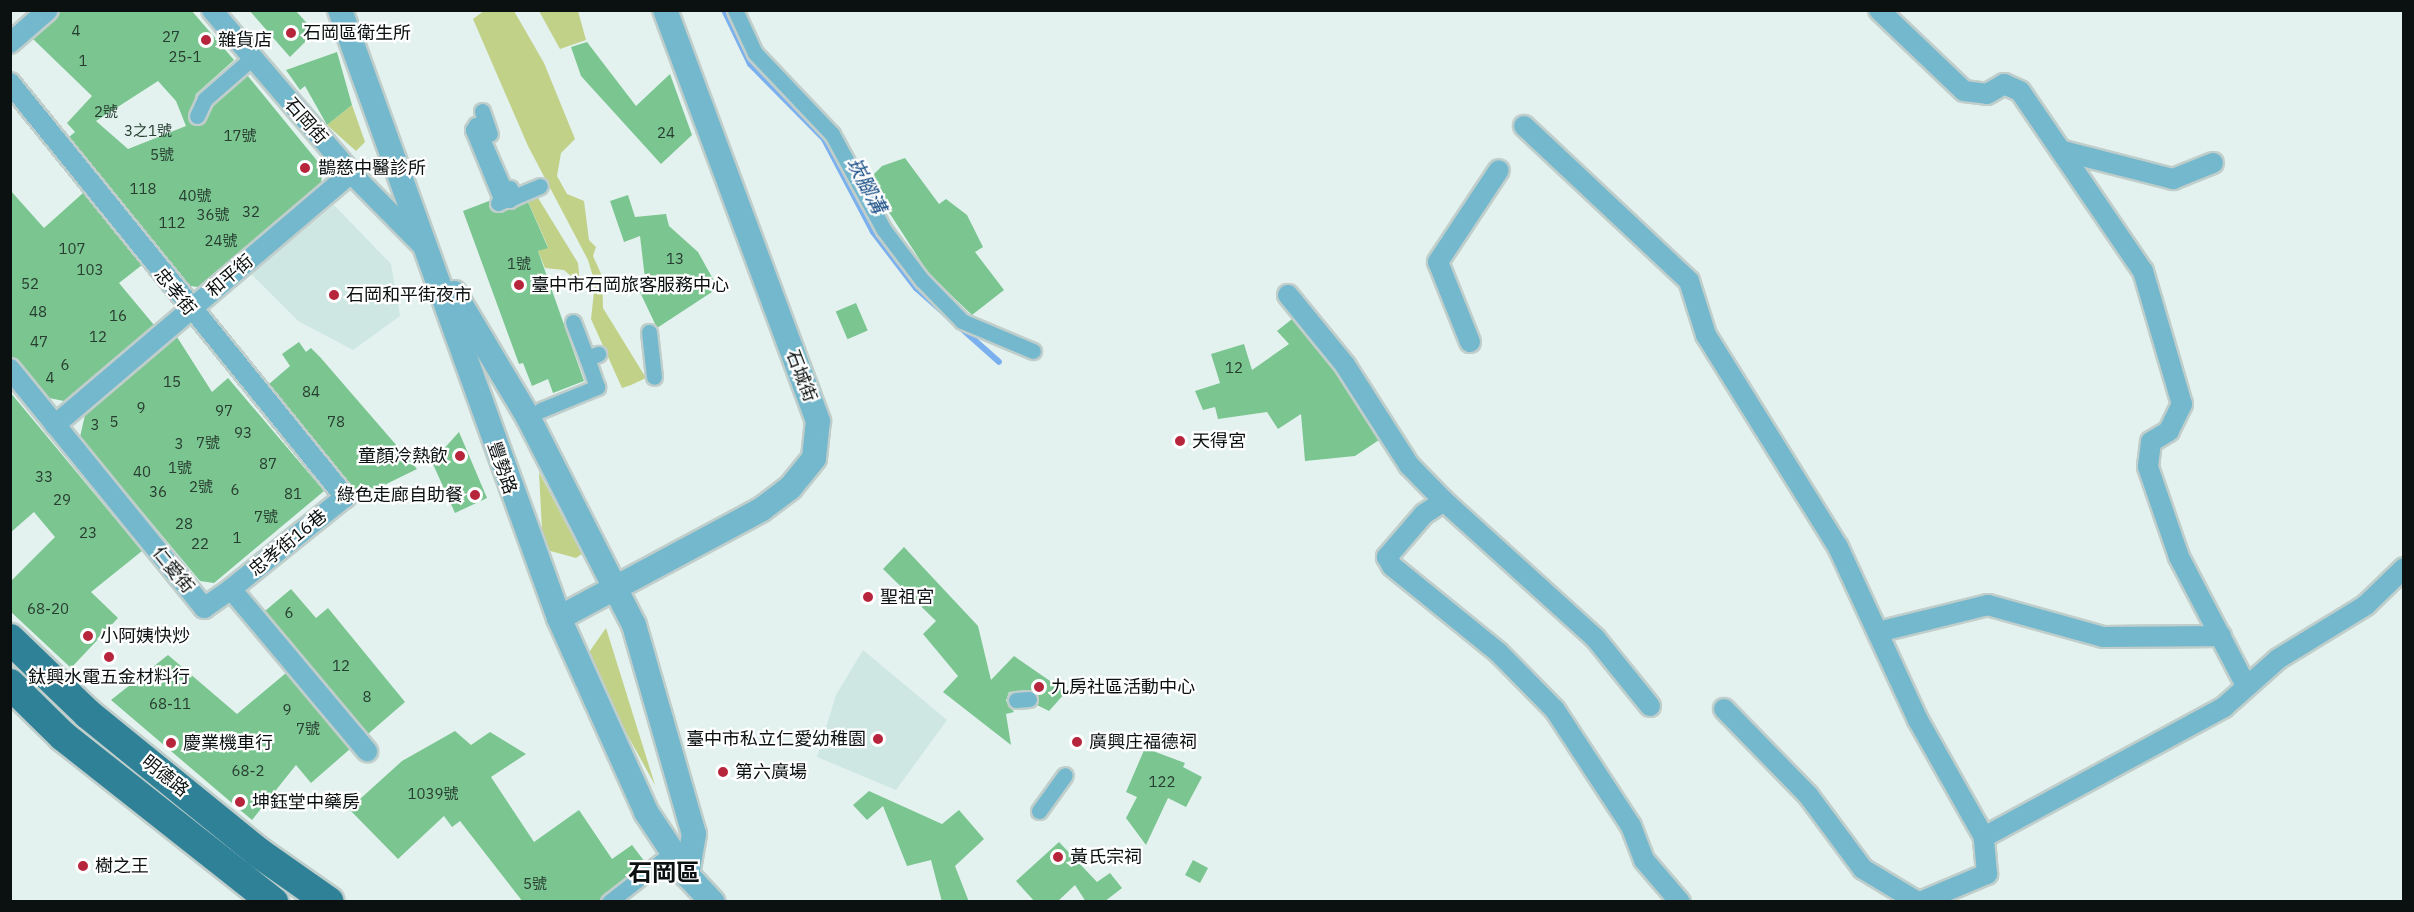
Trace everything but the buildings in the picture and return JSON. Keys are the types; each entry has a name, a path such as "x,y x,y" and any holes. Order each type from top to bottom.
{"main road":[{"name":"明德路","path":"10,639 88,714 259,853 329,902"},
{"name":"明德路","path":"10,684 63,736 273,902"}],"street":[{"path":"10,43 48,10"},
{"name":"石岡街","path":"212,10 351,173 430,253"},
{"name":"豐勢路","path":"340,10 430,253 559,618 611,742 672,853 687,875 709,900"},
{"name":"石城街","path":"559,618 790,488 814,458 818,421 665,10"},
{"path":"735,10 755,53 832,134 885,230 922,280 962,321 1033,351"},
{"path":"1879,10 1964,91 1987,94 2004,84 2020,90 2143,271 2169,349 2182,404 2169,431 2151,442 2148,467 2179,557 2245,684"},
{"path":"197,116 205,99 252,58"},
{"name":"忠孝街","path":"10,83 190,310 345,497"},
{"path":"482,111 514,197"},
{"path":"498,203 502,201 473,130 476,125 509,200 540,186"},
{"path":"1524,126 1689,281 1706,335 1838,547 1918,720 1984,837 1987,874 1919,902 1863,869 1808,795 1724,709"},
{"path":"2063,151 2173,179 2213,163"},
{"path":"1470,342 1438,262 1499,170"},
{"name":"和平街","path":"55,425 351,173"},
{"path":"430,253 528,417 616,585 634,625 694,834 687,875"},
{"path":"1288,294 1345,365 1409,465 1444,501 1596,639 1650,706"},
{"path":"541,411 560,396 597,387 592,356 573,322"},
{"path":"649,332 654,377"},
{"name":"仁愛街","path":"10,369 204,608 231,589"},
{"name":"忠孝街16巷","path":"231,589 345,497"},
{"path":"1444,501 1424,514 1387,557 1392,566 1498,652 1555,710 1630,826 1644,860 1680,902"},
{"path":"1984,837 2145,754 2224,707 2245,684 2367,605 2403,568"},
{"path":"231,589 367,751"},
{"path":"1878,632 1988,604 2103,637 2221,636"},
{"path":"1039,811 1065,775"},
{"path":"609,902 672,853"}],"shaded area":[{"name":"石岡和平街夜市","path":"334,205 391,264 400,316 353,350 298,321 251,274"},
{"name":"臺中市私立仁愛幼稚園","path":"863,650 947,720 896,790 817,757 836,695"}],"green space":[{"path":"485,10 514,11 544,63 575,139 561,153 557,176 567,194 584,201 589,240 596,247 593,256 602,276 603,308 646,378 631,385 622,388 591,319 595,283 588,260 528,146 473,19"},
{"path":"539,11 578,11 586,40 560,49"},
{"path":"352,105 365,142 356,151 327,125"},
{"path":"535,193 578,263 580,284 564,270 545,268 538,251 548,247 526,197"},
{"path":"539,472 582,554 576,558 543,549"},
{"path":"606,628 655,785 585,658"}],"waterway":[{"name":"崁腳溝","path":"724,10 750,64 824,139 873,232 916,288 999,362"}],"place":[{"name":"石岡區衛生所","path":"291,33"},
{"name":"雜貨店","path":"206,40"},
{"name":"鵲慈中醫診所","path":"305,168"},
{"name":"臺中市石岡旅客服務中心","path":"519,285"},
{"name":"石岡和平街夜市","path":"334,295"},
{"name":"天得宮","path":"1180,441"},
{"name":"童顏冷熱飲","path":"460,456"},
{"name":"綠色走廊自助餐","path":"475,495"},
{"name":"聖祖宮","path":"868,597"},
{"name":"小阿姨快炒","path":"88,636"},
{"name":"鈦興水電五金材料行","path":"109,657"},
{"name":"九房社區活動中心","path":"1039,687"},
{"name":"臺中市私立仁愛幼稚園","path":"878,739"},
{"name":"廣興庄福德祠","path":"1077,742"},
{"name":"慶業機車行","path":"171,743"},
{"name":"第六廣場","path":"723,772"},
{"name":"坤鈺堂中藥房","path":"240,802"},
{"name":"黃氏宗祠","path":"1058,857"},
{"name":"樹之王","path":"83,866"}],"district":[{"name":"石岡區","path":"664,873"}]}
